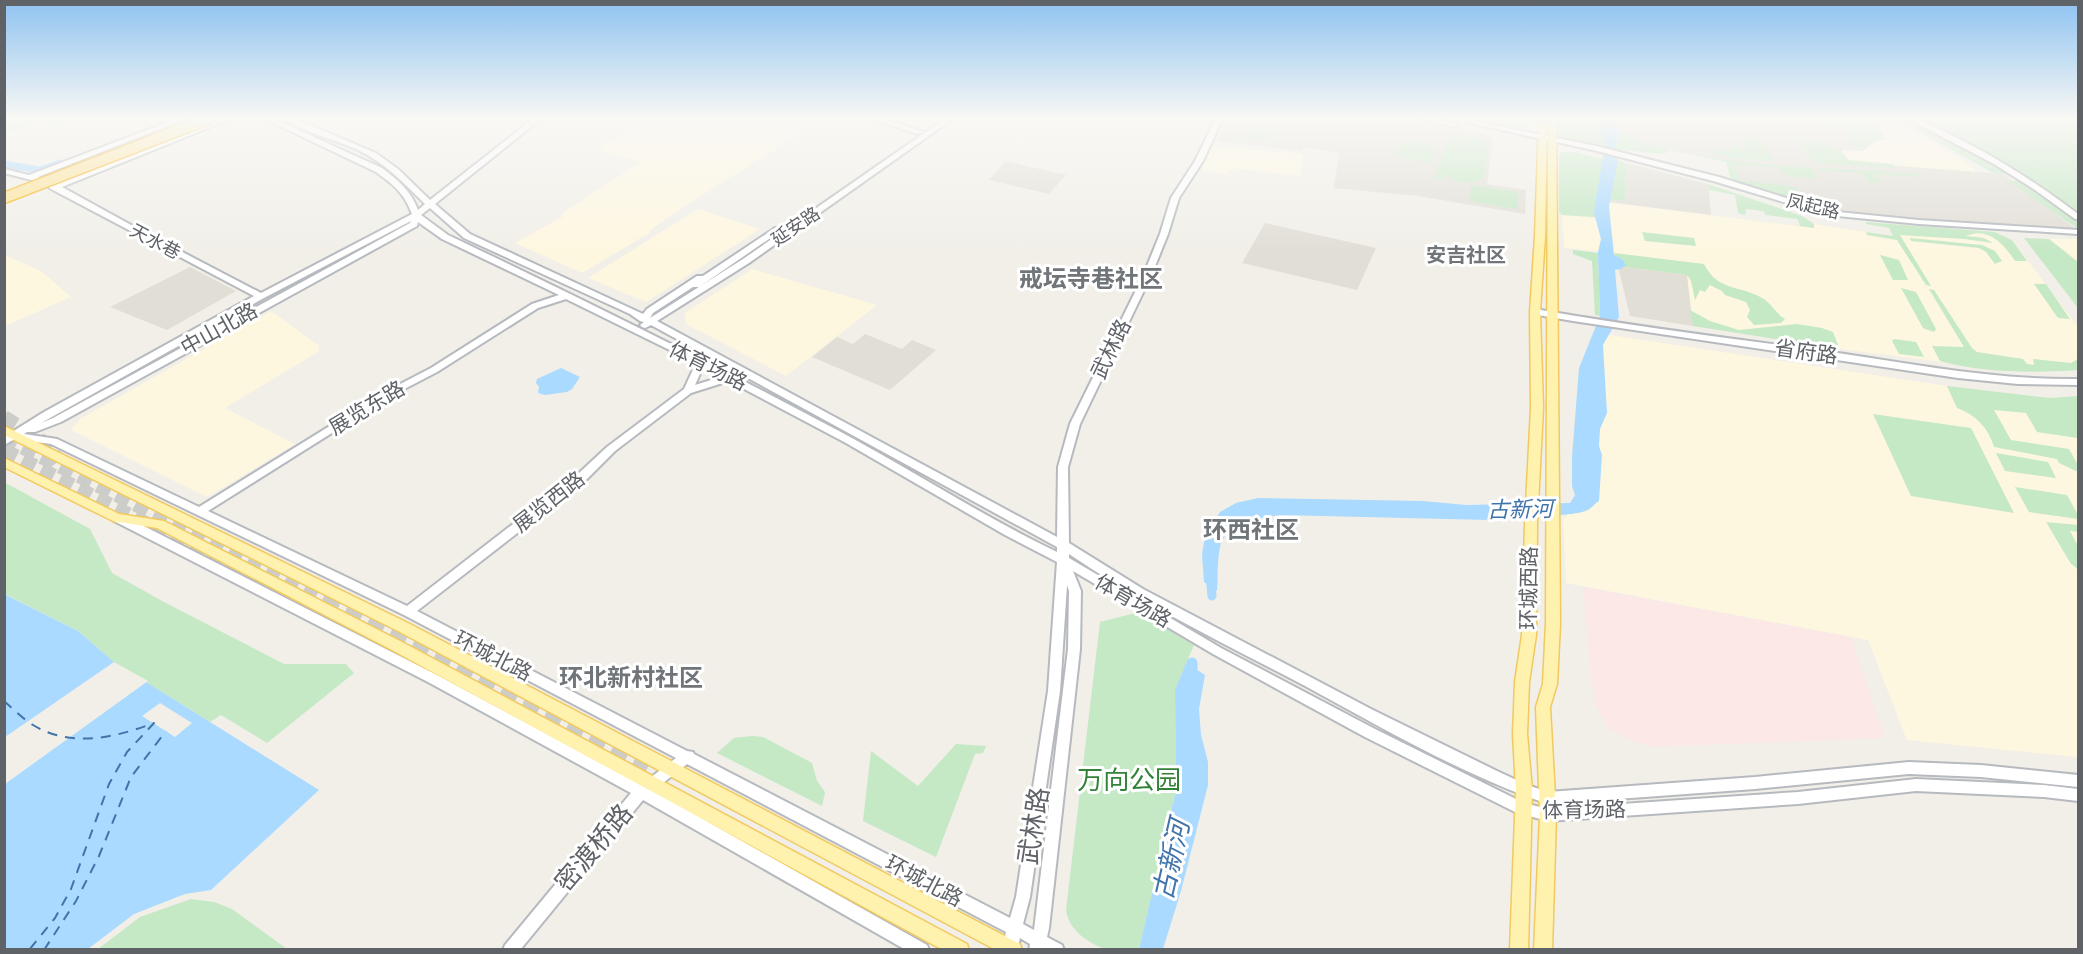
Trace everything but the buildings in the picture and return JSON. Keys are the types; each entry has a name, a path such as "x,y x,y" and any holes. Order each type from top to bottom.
{"highway":[{"path":"10,195 52,171 74,163"},
{"path":"10,195 90,163"},
{"path":"10,195 95,163"}],"main road":[{"path":"30,177 68,163"},
{"path":"53,186 114,163"},
{"name":"体育场路","path":"363,163 379,170 394,181 409,197 416,215 445,237 730,376 911,475 1039,549 1063,560 1217,651 1385,741 1522,809 1909,768 1981,771 2079,781"},
{"name":"体育场路","path":"384,163 408,180 447,223 468,236 633,312 1062,544 1087,561 1184,615 1375,718 1524,790 1548,807 1798,798 1916,785 2044,791 2079,795"},
{"name":"中山北路","path":"8,436 261,296 416,215 482,163"},
{"name":"延安路","path":"646,321 877,163"},
{"name":"延安路","path":"634,328 746,261 887,163"},
{"name":"武林路","path":"1011,949 1023,897 1050,719 1063,560 1063,467 1075,424 1147,276 1176,198 1198,163"},
{"name":"环城西路","path":"1519,950 1524,853 1522,809 1524,790 1520,734 1522,682 1529,635 1531,524 1537,408 1535,312 1545,163"},
{"name":"环城西路","path":"1544,950 1548,807 1543,707 1550,684 1553,623 1552,315 1547,163"},
{"name":"凤起路","path":"1651,163 1716,179 1827,213 1925,223 2079,232"},
{"path":"1999,163 2031,182 2079,218"},
{"name":"天水巷","path":"4,171 30,177 53,186 261,296"},
{"name":"中山北路","path":"8,436 57,420 253,310 389,239 414,224 416,215"},
{"path":"646,321 650,311 728,260"},
{"name":"展览东路","path":"535,306 550,289"},
{"name":"展览东路","path":"199,512 386,395 434,370 535,306 565,296"},
{"name":"省府路","path":"1535,312 1629,328 2012,381 2079,382"},
{"name":"展览西路","path":"688,391 701,362"},
{"name":"展览西路","path":"408,612 583,476 611,449 688,391 730,376"},
{"name":"环城北路","path":"8,436 53,441 408,612 688,756 1015,929 1037,945 1057,950"},
{"name":"环城北路","path":"8,436 403,627 1011,949"},
{"name":"环城北路","path":"4,462 117,518 160,524 397,646 646,788 922,950"},
{"name":"武林路","path":"1037,945 1042,928 1074,649 1075,591 1063,560"},
{"name":"密渡桥路","path":"510,950 646,788 688,756"},
{"name":"环城北路","path":"646,788 962,950"}],"shaded area":[{"path":"640,163 754,163 685,206 649,231 651,232 582,273 515,243 562,217 564,212"},
{"path":"1004,163 1066,175 1049,194 989,180"},
{"path":"1204,163 1302,163 1300,176 1231,168 1227,174 1201,170"},
{"path":"1338,163 1490,163 1487,184 1526,190 1525,214 1418,196 1334,188"},
{"path":"1626,163 1708,184 1711,215 1609,202 1610,200 1625,201"},
{"path":"1729,163 1853,163 2003,174 2076,229 1849,214 1822,210 1737,181"},
{"path":"1853,163 1966,163 1972,166 1975,172"},
{"path":"1605,202 1813,228 1814,224 1893,236 1889,228 2001,234 2012,240 2078,327 2078,370 1961,360 1943,362 1832,348 1699,324 1618,266 1614,253 1564,248 1562,215 1607,219"},
{"path":"698,209 760,229 646,302 588,278"},
{"path":"1265,223 1376,248 1357,290 1242,263"},
{"path":"2049,239 2078,239 2078,262"},
{"path":"5,255 41,271 71,297 5,326"},
{"path":"1618,266 1687,275 1693,326 1630,316"},
{"path":"190,267 236,291 167,330 110,307"},
{"path":"752,269 877,305 786,376 686,324 685,313"},
{"path":"271,311 319,346 318,352 225,408 295,444 207,497 71,430 80,419"},
{"path":"865,334 902,349 912,340 936,350 890,390 812,357 837,337 853,344"},
{"path":"1610,335 1947,386 1957,408 1973,406 2026,413 2037,432 2078,438 2078,757 1907,740 1868,640 1566,583 1563,519 1576,508 1599,344"},
{"path":"1583,587 1851,637 1885,738 1654,747 1631,741 1609,729 1596,706 1591,679"}],"green space":[{"path":"1440,163 1486,163 1484,178 1479,180 1459,181 1444,175 1442,180 1435,178"},
{"path":"1559,163 1602,163 1595,203 1595,217 1562,215 1559,211"},
{"path":"1618,163 1626,163 1625,201 1610,200"},
{"path":"1726,163 1811,168 1819,179 1786,176 1779,168 1732,164 1740,180 1796,187 1805,202 1836,206 1839,212 1822,210 1734,181"},
{"path":"1815,163 1876,163 1893,164 1895,168"},
{"path":"1974,163 2078,163 2078,218 2014,175 1993,173"},
{"path":"1822,168 1919,174 1921,177 1876,174 1880,183 1868,182 1861,173 1822,171"},
{"path":"2009,181 2021,181 2078,221 2078,229"},
{"path":"1708,184 1802,216 1814,224 1814,228 1800,226 1798,219 1766,215 1763,211 1746,209 1745,215 1738,213 1735,195 1709,190"},
{"path":"1471,185 1518,192 1517,209 1469,201"},
{"path":"1866,222 1995,232 2012,240 2027,261 2015,261 1995,238 1981,233 1966,236 1984,238 1993,243 1900,235 1931,286 1926,285 1897,240 1867,235 1866,232 1893,236 1889,228 1866,224"},
{"path":"1642,232 1694,238 1696,246 1645,241"},
{"path":"1910,238 1982,245 1995,251 2002,261 1995,264 1986,252 1979,248 1911,241"},
{"path":"2024,238 2049,239 2078,262 2078,308"},
{"path":"1573,250 1598,253 1600,316 1595,315 1592,261 1573,254"},
{"path":"1614,253 1704,264 1716,280 1764,299 1785,319 1781,323 1754,325 1747,317 1750,310 1746,302 1725,295 1710,285 1705,292 1700,290 1695,300 1691,281 1687,275 1618,266"},
{"path":"1880,255 1899,260 1908,280 1893,280"},
{"path":"2034,284 2046,284 2070,319 2058,318"},
{"path":"1901,288 1916,292 1936,329 1934,332 1923,328"},
{"path":"1929,289 1934,290 1972,348 1977,352 2023,359 2027,364 2034,365 2033,359 2071,363 2078,359 2078,370 2009,371 1974,368 1940,361 1932,346 1964,347"},
{"path":"1690,310 1710,321 1739,330 1797,324 1822,328 1833,332 1838,345 1832,348 1693,326"},
{"path":"1894,339 1916,342 1924,357 1899,354 1892,341"},
{"path":"1947,386 2050,398 2078,396 2078,438 2037,432 2026,413 1994,410 2011,440 2069,449 2078,465 2078,472 2059,463 2057,459 1994,447 1988,433 1980,423 1970,414 1957,408"},
{"path":"1873,414 1971,428 2014,513 1911,496"},
{"path":"1996,453 2048,462 2056,478 2005,471"},
{"path":"4,482 90,529 112,573 164,602 284,664 346,664 354,673 267,743 221,715 210,722 114,662 78,631 5,594"},
{"path":"2015,487 2067,495 2078,519 2029,512"},
{"path":"2046,522 2078,525 2078,532 2070,531 2078,546 2078,569 2071,564"},
{"name":"万向公园","path":"1139,612 1194,645 1175,690 1176,790 1139,949 1114,950 1099,946 1080,935 1071,924 1066,910 1100,622"},
{"path":"763,737 812,763 817,781 825,792 822,806 717,753 734,738"},
{"path":"956,744 986,746 983,753 975,754 936,857 863,821 871,751 918,786"},
{"path":"191,899 214,902 232,909 287,949 98,949 140,917"}],"water":[{"path":"1602,163 1618,163 1609,206 1614,255 1622,259 1626,265 1615,270 1619,317 1603,345 1607,413 1600,429 1599,446 1602,455 1599,501 1588,510 1579,513 1490,520 1280,515 1263,518 1236,527 1223,539 1219,552 1217,591 1204,582 1202,554 1205,536 1220,512 1236,503 1258,498 1423,501 1466,505 1570,503 1575,495 1572,486 1572,457 1579,368 1600,316 1598,252 1601,239 1594,213"},
{"path":"561,368 580,377 572,389 567,392 545,395 538,393 537,379"},
{"path":"4,594 78,631 114,662 319,790 211,890 185,894 134,914 88,949 5,949"},
{"path":"1186,663 1205,675 1199,709 1201,735 1208,762 1208,785 1181,891 1163,949 1139,949 1176,790 1175,690"}],"pier":[{"path":"114,662 148,681 5,784 5,737"},
{"path":"160,703 192,723 175,737 142,716"}],"waterway":[{"path":"4,164 40,170 60,163"},
{"name":"古新河","path":"1210,575 1212,596"},
{"name":"古新河","path":"1192,663 1192,679"}],"ferry route":[{"path":"4,701 33,725 62,736 77,738 108,736 154,723 127,752 109,784 71,889 55,918 29,950"},
{"path":"44,950 76,901 99,856 131,777 166,731"}],"tunnel":[{"path":"4,417 45,443 59,461"},
{"path":"4,438 326,601"},
{"path":"4,450 297,601"},
{"path":"294,600 426,668"},
{"path":"323,600 649,765"}],"district":[{"name":"安吉社区","path":"1466,256"},
{"name":"戒坛寺巷社区","path":"1091,279"},
{"name":"环西社区","path":"1251,530"},
{"name":"环北新村社区","path":"631,678"}]}
